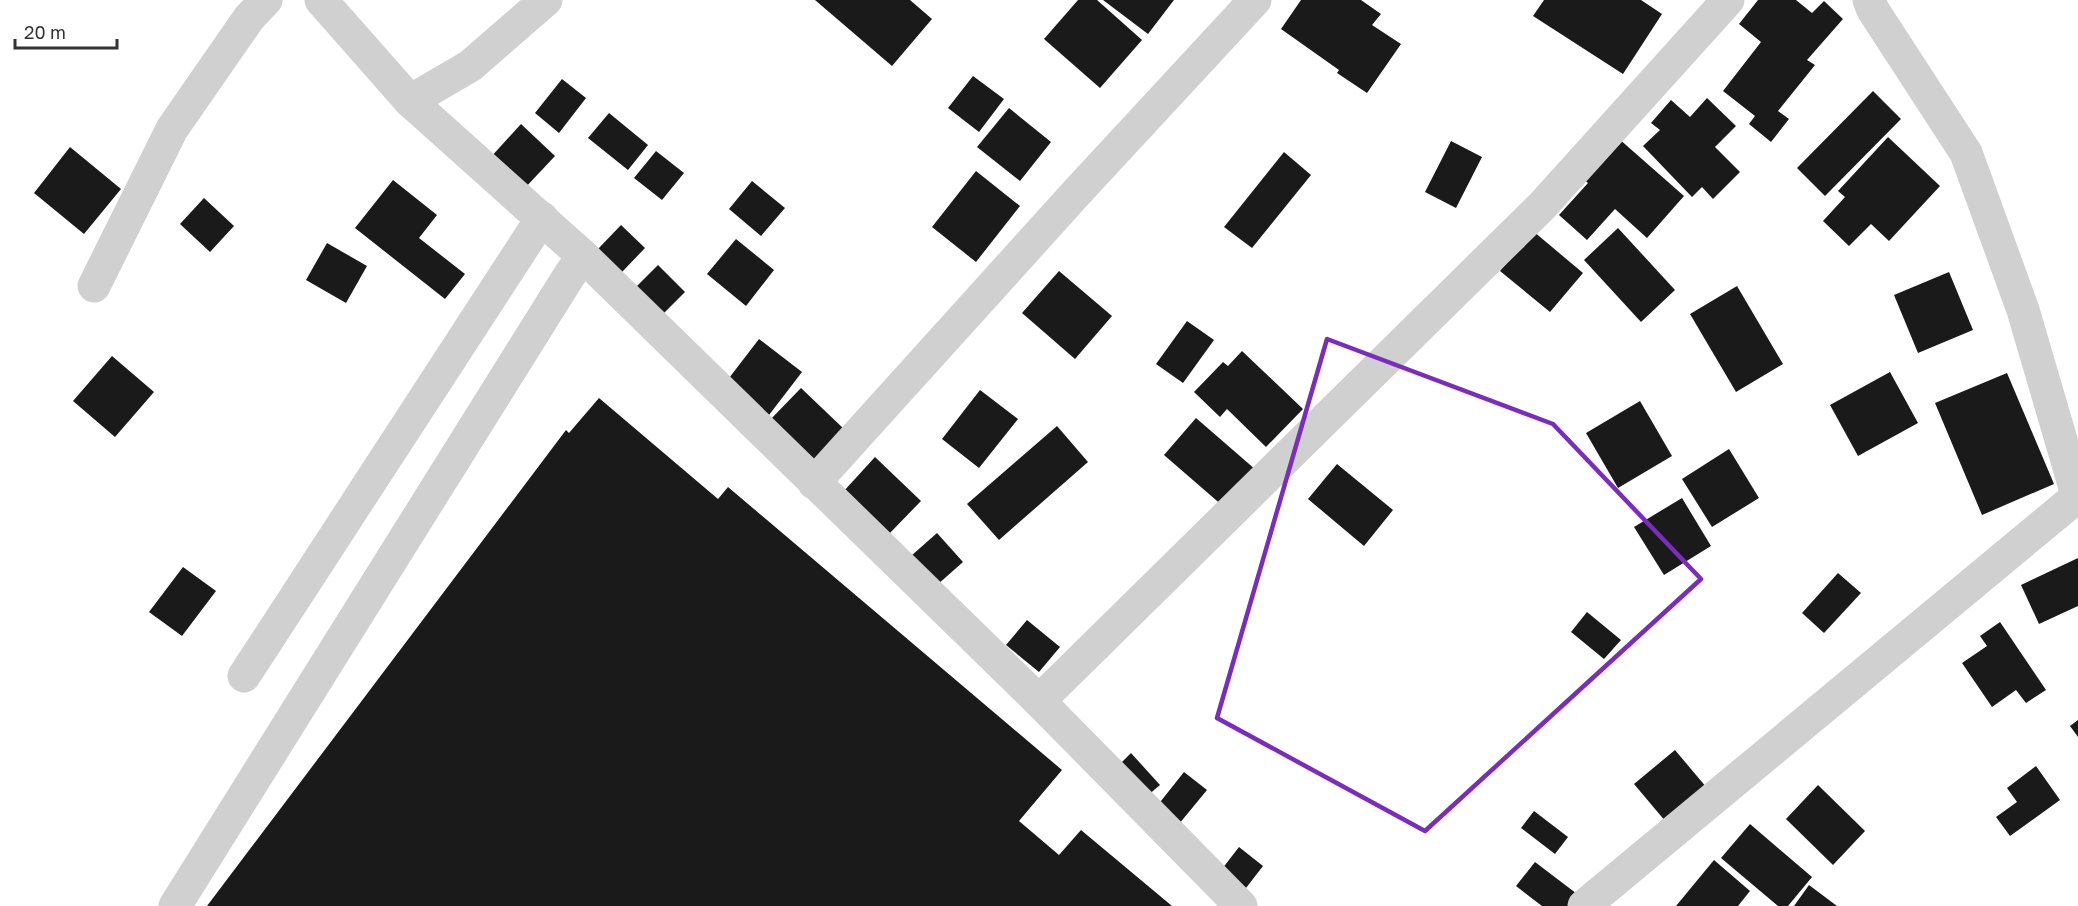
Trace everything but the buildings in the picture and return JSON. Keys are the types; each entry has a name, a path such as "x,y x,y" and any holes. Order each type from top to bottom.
{"street":[{"path":"94,286 172,129 249,18 266,0"},
{"path":"321,0 410,100 583,256 1039,701 1241,906"},
{"path":"410,100 470,66 546,0"},
{"path":"814,483 1078,191 1255,0"},
{"path":"1039,701 1542,206 1728,0"},
{"path":"1584,906 2078,497 2023,310 1966,153 1873,10 1869,0"},
{"path":"244,676 542,218"},
{"path":"175,906 568,276 583,256"}],"highlighted area":[{"path":"1327,339 1553,424 1701,579 1425,831 1217,718"}]}
